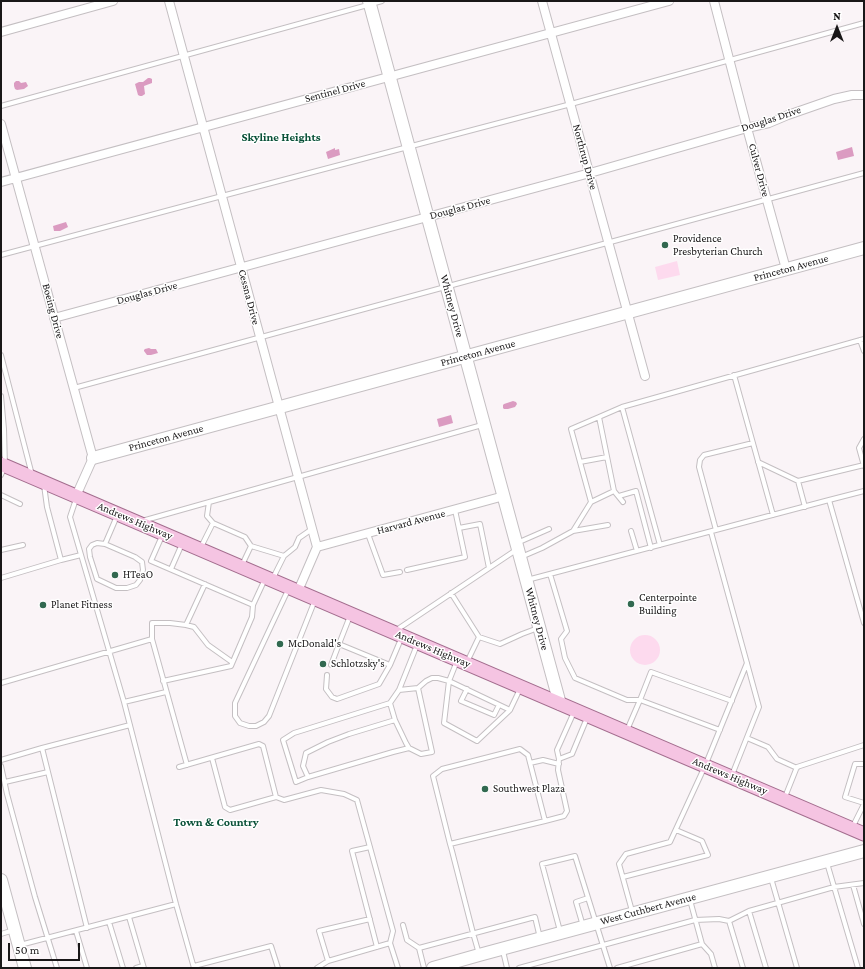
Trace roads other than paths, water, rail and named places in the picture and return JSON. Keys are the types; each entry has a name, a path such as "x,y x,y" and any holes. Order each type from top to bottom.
{"main road":[{"name":"Andrews Highway","path":"2,468 39,480 864,834"}],"street":[{"path":"1,32 113,1"},
{"name":"Cessna Drive","path":"169,1 317,547"},
{"name":"Northrup Drive","path":"542,1 645,376"},
{"name":"Sentinel Drive","path":"1,182 669,1"},
{"name":"Culver Drive","path":"714,1 786,269"},
{"name":"Whitney Drive","path":"374,2 390,77 560,704"},
{"name":"Douglas Drive","path":"54,318 769,123 834,99 864,95"},
{"name":"Boeing Drive","path":"1,124 93,458"},
{"name":"Princeton Avenue","path":"93,458 864,248"},
{"path":"76,496 93,458"},
{"name":"Harvard Avenue","path":"317,547 504,496"},
{"path":"293,589 317,547"},
{"name":"West Cuthbert Avenue","path":"432,968 479,954 864,851"},
{"path":"1,880 3,894 15,930 25,968"}],"lane":[{"path":"1,106 374,2"},
{"path":"1,255 571,104 864,23"},
{"path":"74,388 864,173"},
{"path":"591,502 571,429 622,407 862,339 864,351"},
{"path":"1,355 47,507 61,560"},
{"path":"734,376 773,515"},
{"path":"1,396 2,468"},
{"path":"622,407 660,545"},
{"path":"599,417 614,491 623,502"},
{"path":"137,522 485,425"},
{"path":"758,462 798,481 864,465 859,448 864,439"},
{"path":"716,530 699,467 700,460 704,455 753,443"},
{"path":"580,462 607,456"},
{"path":"798,481 805,507"},
{"path":"573,531 591,502 614,491"},
{"path":"619,496 636,492 651,548"},
{"path":"527,580 864,492"},
{"path":"1,495 20,504"},
{"path":"76,496 70,517 124,702 176,904 194,967 271,946 278,968"},
{"path":"829,500 864,623"},
{"path":"209,502 207,516 213,523 245,537 251,546 284,556"},
{"path":"408,570 465,558 455,510"},
{"path":"105,544 118,514"},
{"path":"200,549 213,523"},
{"path":"459,528 480,524 490,568"},
{"path":"519,550 542,548 573,531 608,525"},
{"path":"163,681 231,666 252,617 253,605 284,556 295,547 299,538 312,529"},
{"path":"328,675 326,689 332,697 337,699 379,684 390,665 398,634 451,594 549,529"},
{"path":"631,531 637,551"},
{"path":"711,532 759,707 731,777"},
{"path":"368,533 383,575 400,572"},
{"path":"163,534 151,560 253,605"},
{"path":"171,569 183,542"},
{"path":"97,543 105,544 135,557 142,562 143,570 140,580 136,586 116,588 97,579 89,549 92,545 97,543"},
{"path":"1,550 24,545"},
{"path":"241,567 251,546"},
{"path":"1,578 80,555"},
{"path":"550,574 567,630 561,640 565,658 575,678 627,700 640,700 720,730"},
{"path":"186,625 205,584"},
{"path":"293,589 234,703 235,716 240,723 249,726 256,726 264,722 269,716 315,599"},
{"path":"451,594 479,637 500,644 540,627"},
{"path":"331,665 351,614"},
{"path":"187,765 152,639 152,623 170,623 186,625 194,628 208,645 232,662"},
{"path":"479,637 449,681 444,723 477,741 510,710 521,687"},
{"path":"1,683 152,639"},
{"path":"410,748 308,777 296,782 283,740 294,733 390,703 399,690 418,643"},
{"path":"339,644 390,665"},
{"path":"632,913 619,864 626,854 670,842 705,766 747,663"},
{"path":"626,732 651,672 732,701"},
{"path":"399,690 418,688 426,681 432,678 438,678 449,681 510,710"},
{"path":"390,703 395,720 410,748 421,754 432,752 418,688"},
{"path":"467,689 461,700 494,715 499,705"},
{"path":"124,702 166,692"},
{"path":"450,844 564,816 567,811 558,770 559,761 557,750 574,710"},
{"path":"530,763 543,760 559,761 572,754 588,715"},
{"path":"308,777 303,766 306,753 349,734 395,720"},
{"path":"1,760 130,725"},
{"path":"747,738 768,747 777,759 797,768 864,745"},
{"path":"179,767 258,744 263,746 276,797"},
{"path":"42,748 87,928"},
{"path":"479,954 433,776 442,769 520,749 528,755 545,821"},
{"path":"212,758 225,807 230,810 276,797 284,800 322,790 344,794 357,800 393,932 390,944 398,968"},
{"path":"852,828 864,804 846,797 855,764 864,764"},
{"path":"1,766 47,938 57,968"},
{"path":"784,800 797,768"},
{"path":"5,782 48,772"},
{"path":"623,877 708,855 702,841 676,830"},
{"path":"370,847 352,851 377,947"},
{"path":"561,933 542,864 575,856 610,968"},
{"path":"827,861 858,968"},
{"path":"771,876 797,968"},
{"path":"519,968 695,920 719,919 729,921 749,912 834,887 864,883"},
{"path":"853,885 864,924"},
{"path":"583,927 576,902 588,898"},
{"path":"689,898 702,944 711,954 715,968"},
{"path":"19,946 176,904"},
{"path":"749,912 766,968"},
{"path":"129,917 143,967 136,968"},
{"path":"418,948 535,917 540,938"},
{"path":"328,961 319,932 370,919"},
{"path":"729,921 743,968"},
{"path":"110,922 123,968"},
{"path":"403,925 407,940 418,948 424,968"},
{"path":"1,934 15,930"},
{"path":"76,930 87,968"},
{"path":"317,968 328,961 390,944"},
{"path":"617,968 702,944"},
{"path":"502,948 507,968"}],"place":[{"name":"Providence Presbyterian Church","path":"665,245"},
{"name":"HTeaO","path":"115,575"},
{"name":"Centerpointe Building","path":"631,604"},
{"name":"Planet Fitness","path":"43,605"},
{"name":"McDonald's","path":"280,644"},
{"name":"Schlotzsky's","path":"323,664"},
{"name":"Southwest Plaza","path":"485,789"}],"district":[{"name":"Skyline Heights","path":"281,137"},
{"name":"Town & Country","path":"216,822"}]}
